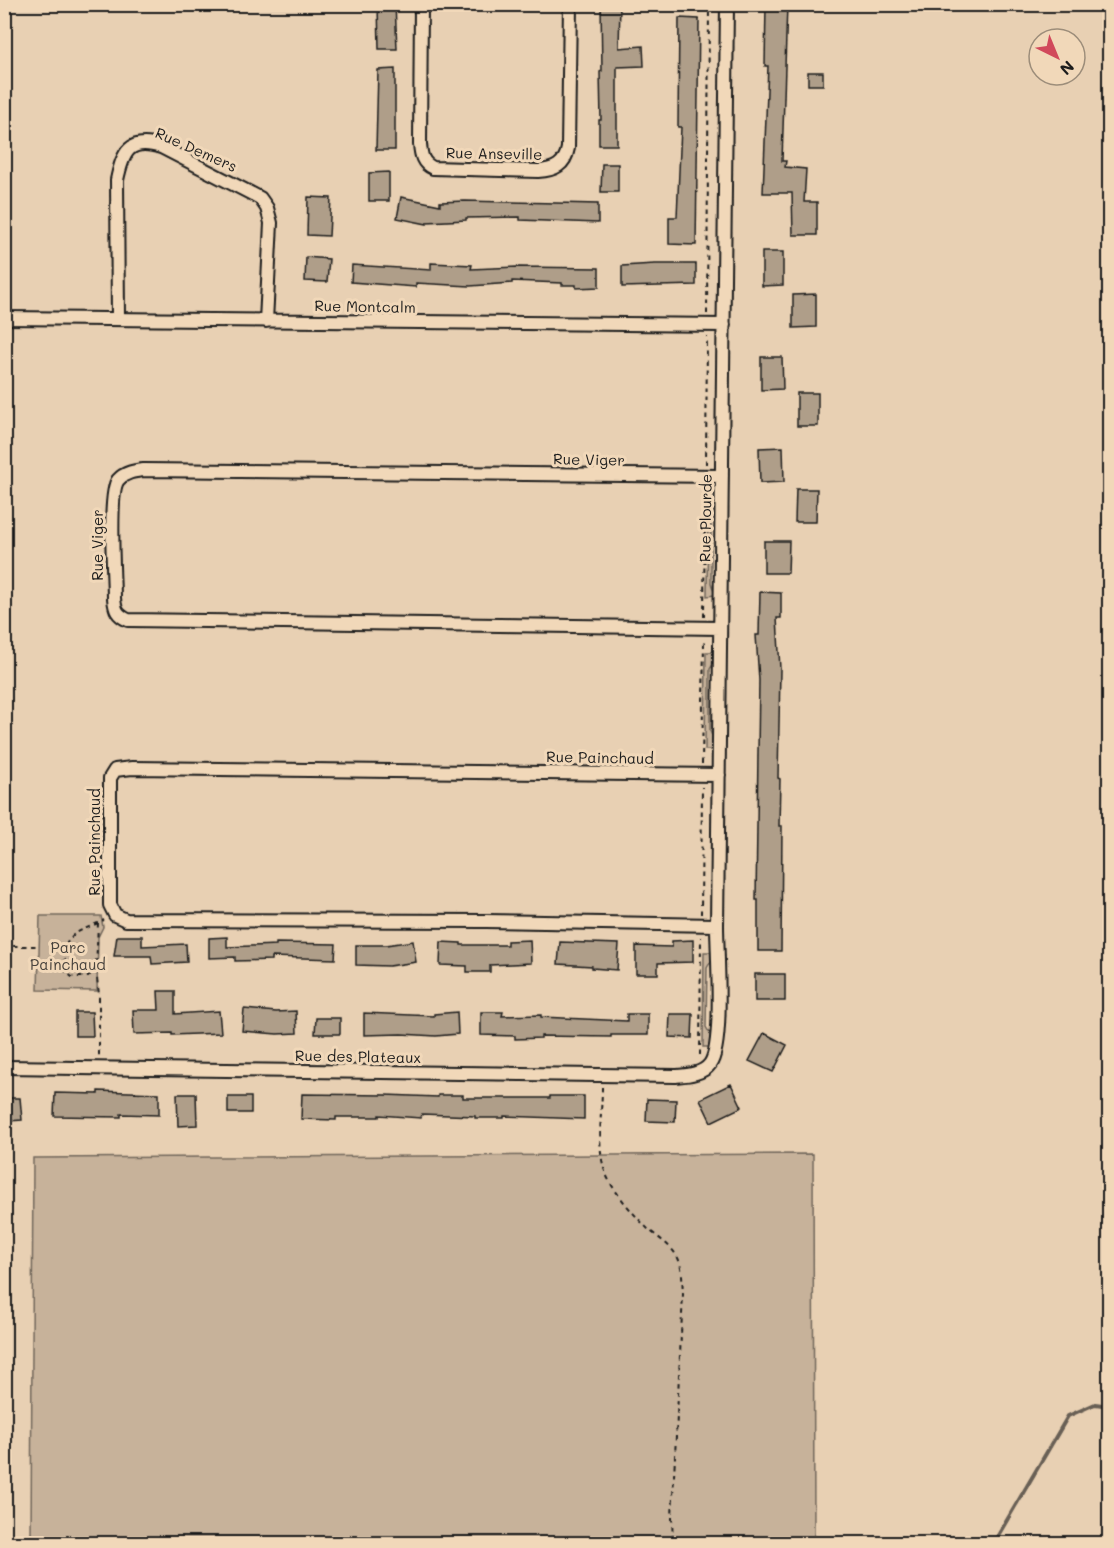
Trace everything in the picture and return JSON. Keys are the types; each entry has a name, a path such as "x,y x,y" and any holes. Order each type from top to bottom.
{"street":[{"name":"Rue Anseville","path":"421,4 420,144 421,157 426,165 433,168 538,171 552,170 560,166 567,158 570,4"},
{"name":"Rue Plourde","path":"704,1069 716,1052 718,1032 717,925 727,4"},
{"name":"Rue Demers","path":"117,319 117,180 121,162 127,152 135,145 145,142 161,147 260,198 267,208 271,223 266,321"},
{"name":"Rue Montcalm","path":"4,318 724,325"},
{"name":"Rue Viger","path":"720,628 128,620 121,617 115,610 113,502 115,486 120,477 130,472 144,470 722,477"},
{"name":"Rue Painchaud","path":"717,925 486,921 126,920 115,915 110,905 111,778 115,771 123,768 719,775"},
{"name":"Rue des Plateaux","path":"4,1067 676,1076 704,1069"}],"path":[{"path":"704,1069 701,925 709,4"},
{"path":"96,969 93,974 83,978 68,975 65,967 67,942 76,932 115,915"},
{"path":"98,923 96,969 99,994 99,1069"},
{"path":"4,946 39,946"},
{"path":"603,1075 601,1146 606,1174 625,1203 648,1228 668,1245 677,1257 682,1270 683,1294 672,1517 673,1544"}],"green space":[{"path":"708,502 715,502 715,514 711,522 711,583 715,595 707,596"},
{"path":"706,652 715,652 714,663 710,669 710,731 714,750 705,750"},
{"name":"Parc Painchaud","path":"40,916 101,916 103,927 98,937 97,991 38,990"},
{"path":"704,952 711,952 711,961 707,968 706,1027 710,1034 711,1047 703,1047"},
{"path":"813,1154 814,1543 31,1543 33,1158"}],"building":[{"path":"378,4 395,4 397,49 379,49"},
{"path":"601,4 620,4 619,48 643,46 644,66 617,67 617,145 599,145 600,72 602,71"},
{"path":"766,4 787,4 782,161 786,161 785,167 806,169 804,202 817,202 817,235 793,235 792,193 763,193 768,66 765,66"},
{"path":"679,18 699,19 696,245 669,244 669,217 677,217 681,127 678,127"},
{"path":"395,69 395,150 376,150 378,70"},
{"path":"808,72 823,72 823,85 808,85"},
{"path":"602,164 618,164 618,192 601,192"},
{"path":"389,172 389,201 369,201 369,173"},
{"path":"308,197 331,198 329,236 307,235"},
{"path":"401,197 440,205 440,202 465,201 598,204 598,223 520,220 520,217 466,218 466,220 427,222 427,224 397,218"},
{"path":"762,252 783,252 783,285 762,286"},
{"path":"306,257 329,259 327,282 305,281"},
{"path":"431,263 472,265 471,269 599,268 599,287 576,288 576,285 562,285 562,283 512,281 512,283 470,286 416,283 416,287 351,282 352,265 431,270"},
{"path":"696,264 696,285 622,287 622,266"},
{"path":"816,294 816,327 793,328 793,295"},
{"path":"761,357 782,357 783,389 761,390"},
{"path":"797,393 818,393 818,426 797,426"},
{"path":"783,447 784,482 760,483 759,448"},
{"path":"796,489 817,489 816,522 795,522"},
{"path":"764,541 789,541 788,573 764,573"},
{"path":"760,592 781,593 781,618 777,618 780,669 779,826 782,826 781,951 758,951 758,900 756,900 759,680 756,635 759,635"},
{"path":"117,936 142,936 142,946 186,944 187,962 152,964 151,956 114,956"},
{"path":"227,937 227,947 276,945 276,943 336,944 335,959 272,957 272,960 235,961 235,957 209,958 209,938"},
{"path":"530,940 531,963 490,965 490,972 467,972 467,966 440,965 441,942 461,943 461,945 507,945 507,941"},
{"path":"693,940 693,962 658,963 658,974 636,974 636,946 672,947 672,941"},
{"path":"413,941 416,962 389,966 356,965 356,945 386,945"},
{"path":"560,942 619,944 617,970 558,964"},
{"path":"755,974 785,974 785,1001 755,1001"},
{"path":"158,991 175,991 175,1014 219,1011 221,1033 134,1034 133,1010 159,1010"},
{"path":"244,1009 296,1011 297,1033 242,1031"},
{"path":"75,1012 92,1012 93,1036 75,1036"},
{"path":"457,1012 458,1034 364,1035 364,1013 434,1016 434,1014"},
{"path":"481,1012 503,1012 502,1016 541,1015 541,1017 627,1021 627,1014 648,1014 648,1035 541,1036 541,1038 515,1039 515,1036 481,1035"},
{"path":"670,1014 693,1014 692,1038 669,1037"},
{"path":"316,1018 340,1018 340,1034 315,1034"},
{"path":"764,1033 787,1045 773,1072 749,1061"},
{"path":"731,1084 742,1107 711,1122 700,1099"},
{"path":"98,1091 159,1093 159,1115 54,1116 55,1093 98,1094"},
{"path":"177,1094 196,1094 197,1125 178,1126"},
{"path":"302,1094 438,1097 438,1095 463,1095 463,1098 584,1096 584,1119 504,1116 504,1118 475,1118 475,1116 422,1114 421,1118 379,1115 379,1117 336,1117 336,1120 301,1119"},
{"path":"228,1097 251,1097 251,1113 228,1113"},
{"path":"7,1098 20,1098 22,1120 9,1121"},
{"path":"647,1099 676,1100 675,1122 646,1121"}],"waterway":[{"path":"993,1544 1068,1416 1095,1404 1110,1406"}]}
